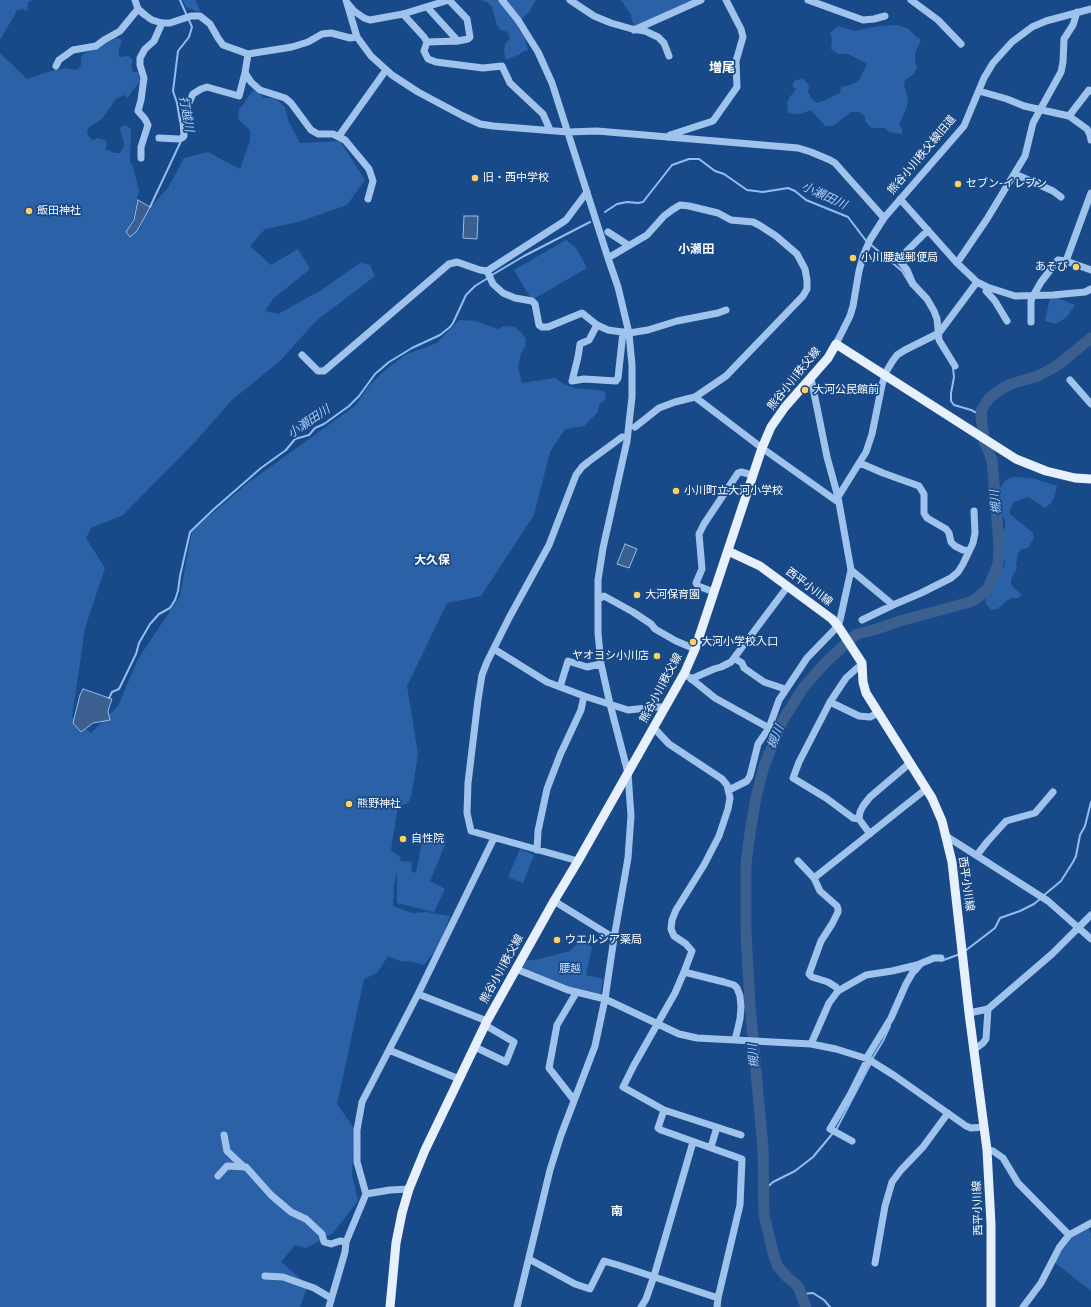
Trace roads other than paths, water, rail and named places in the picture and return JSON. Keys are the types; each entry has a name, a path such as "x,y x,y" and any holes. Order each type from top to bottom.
{"main road":[{"name":"熊谷小川秩父線","path":"390,1307 396,1243 409,1189 425,1150 486,1023 665,707 688,676 695,649 762,448 771,427 785,406 828,358 836,344 1016,459 1046,471 1067,476 1091,479"},
{"name":"西平小川線","path":"728,551 753,562 832,619 839,627 862,663 866,693 926,789 936,806 942,821 955,890 987,1150 991,1224 991,1307"}],"street":[{"path":"135,0 138,9 152,20 162,23 170,23 191,16 200,16 210,24 223,45 248,54 292,47 308,42 322,34 331,33 350,38 357,37"},
{"path":"346,0 357,37 371,56 386,70 418,92 480,124 568,132 597,131 798,148 835,163 884,218"},
{"path":"346,0 354,11 370,20 428,8 449,0 467,19 470,37 468,39 458,41 427,42"},
{"path":"502,0 518,20 538,52 552,83 618,287 632,365 630,418 627,441 603,548 598,580 598,633 601,664 628,773 631,816 630,839 606,999 595,1046 574,1100 550,1170 517,1307"},
{"path":"570,0 594,16 634,30 645,31 658,37 664,43 669,56"},
{"path":"634,30 701,0"},
{"path":"668,138 670,135 712,121 737,87 736,61 744,37 726,0"},
{"path":"808,0 863,20 885,16"},
{"path":"911,0 938,20 960,44"},
{"path":"428,8 458,41"},
{"path":"56,66 59,60 73,50 96,46 120,31 138,9"},
{"name":"熊谷小川秩父線旧道","path":"836,344 850,316 856,297 859,271 863,256 870,240 884,218 964,126 984,78 993,63 1021,34 1037,24 1091,9"},
{"path":"957,263 987,219 1025,156 1033,123 1061,72 1064,39 1073,24 1077,12"},
{"path":"403,14 427,42 424,54 428,59 436,62 483,68 502,66 510,83 543,114 550,130"},
{"path":"141,158 141,147 148,125 145,118 138,111 142,100 144,78 140,65 140,58 154,41 162,23"},
{"path":"159,138 179,139 184,136 183,120 186,109 193,94 201,89 207,87 239,96 248,54"},
{"path":"339,136 386,70"},
{"path":"245,73 251,82 260,90 285,98 291,103 311,130 318,134 333,134 345,140 370,169 373,181 368,199"},
{"path":"1068,116 1089,90 1091,91"},
{"path":"979,91 1007,99 1024,106 1068,116 1087,129 1091,140"},
{"path":"1014,174 1053,191 1060,197"},
{"path":"302,355 318,372 324,371 449,264 457,262 487,271 566,220 587,192"},
{"path":"1066,261 1088,215 1091,194"},
{"path":"900,199 957,263 977,282 987,287 1015,296 1077,293 1091,289"},
{"path":"608,258 628,245 648,235 664,216 680,205 718,213 731,220 753,222 776,236 801,258 807,280 806,289 803,296 726,376 694,397 659,408 635,427"},
{"path":"928,230 899,260 907,270 913,284 927,300 934,311 937,319 939,340 955,366"},
{"path":"608,232 628,245"},
{"path":"1031,322 1031,301 1033,296 1041,282 1058,260 1066,261 1091,270"},
{"path":"487,271 493,284 503,293 515,298 532,301 535,304 539,325 548,327 582,313 597,325 608,330 626,333 648,330 677,321 726,310"},
{"path":"838,500 848,478 860,463 866,452 872,434 885,375 898,355 939,333 977,282"},
{"path":"987,287 986,291 995,301 1007,321"},
{"path":"597,325 589,340 580,344 572,381 584,379 616,381 618,378 626,333"},
{"path":"729,790 748,781 758,744 769,728 779,700 785,689 807,658 839,627 851,570 838,500 827,456 811,378"},
{"path":"1070,380 1091,404"},
{"path":"694,397 762,448 838,500"},
{"path":"578,861 470,831 467,813 468,783 482,675 487,662 509,618 550,545 576,475 588,462 622,437"},
{"path":"860,463 882,473 919,486 924,494 924,513 927,518 946,529 949,533 951,542 955,546 969,551"},
{"path":"714,592 698,586 696,583 702,569 699,534 738,473 741,472 753,475"},
{"path":"862,620 951,578 958,572 964,564 973,543 975,533 974,511"},
{"path":"851,570 893,605"},
{"path":"688,676 721,667 734,658 788,586"},
{"path":"598,599 604,596 633,612 651,624 655,629 676,641 695,649"},
{"path":"494,649 548,682 584,696 628,710 657,706 665,707"},
{"path":"734,658 742,663 744,668 764,682 785,689"},
{"path":"560,687 568,661 587,667 601,664"},
{"path":"862,663 846,678 830,702 799,762 793,778 826,798 853,818 859,819 870,834"},
{"path":"688,676 715,698 769,728"},
{"path":"537,850 538,831 547,789 566,741 581,710 584,696"},
{"path":"830,702 860,716 870,716 878,713"},
{"path":"654,728 669,744 722,779 728,785 730,798 719,836 704,865 676,910 672,920 671,929 674,936 686,944 692,951 684,972 634,1065 624,1087 664,1110 741,1135"},
{"path":"859,819 860,812 870,797 910,763"},
{"path":"814,878 926,789"},
{"path":"977,855 1006,821 1035,813 1053,792"},
{"path":"946,836 1048,901 1091,939"},
{"path":"329,1307 345,1252 346,1242 366,1194 357,1162 357,1130 362,1102 418,994 494,838"},
{"path":"798,861 814,878 820,891 837,906 838,912 821,941 809,974 812,977 828,982 836,987 838,991"},
{"path":"554,901 614,938"},
{"path":"969,1013 988,1009 1052,954 1091,915"},
{"path":"811,1044 829,1003 838,991 866,975 892,971 917,965 934,958 941,958"},
{"path":"852,1141 830,1129 850,1094 867,1059 891,1018 906,984 917,965"},
{"path":"516,969 576,993 606,999 680,1034 697,1038 811,1044 836,1049 867,1059 895,1076 971,1128 984,1127"},
{"path":"684,972 734,985 737,988 741,1006 738,1040"},
{"path":"574,1100 549,1068 557,1025 576,993"},
{"path":"418,994 486,1023 514,1042 506,1062 474,1047"},
{"path":"974,1050 986,1039 988,1009"},
{"path":"389,1050 459,1079"},
{"path":"664,1110 658,1128 661,1130 742,1159 740,1205 717,1307"},
{"path":"876,1263 885,1206 892,1182 896,1175 928,1142 948,1113"},
{"path":"711,1147 717,1127"},
{"path":"224,1135 227,1151 244,1167 246,1167 270,1195 291,1212 306,1219 322,1234 324,1242 331,1244 340,1241 346,1242"},
{"path":"641,1307 646,1299 654,1276 693,1142"},
{"path":"987,1150 993,1151 1003,1158 1018,1183 1068,1235"},
{"path":"218,1176 227,1166 244,1167"},
{"path":"366,1194 390,1190 409,1189"},
{"path":"1023,1307 1041,1283 1059,1248 1068,1235 1091,1223"},
{"path":"529,1259 575,1284 590,1289 604,1261 718,1298"},
{"path":"265,1276 283,1277 314,1288 331,1298"}],"waterway":[{"name":"打越川","path":"180,0 192,27 189,37 178,51 173,91 180,121"},
{"name":"打越川","path":"150,207 181,141"},
{"name":"小瀬田川","path":"605,212 617,204 627,202 643,202 672,165 689,159 699,159 715,171 724,174 747,190 763,192 788,188 795,191 806,200 848,217 867,242"},
{"name":"小瀬田川","path":"492,275 524,256 590,222"},
{"name":"小瀬田川","path":"870,244 902,271 911,286"},
{"name":"小瀬田川","path":"109,698 112,692 119,689 136,654 139,643 150,624 159,614 170,608 175,600 190,532 261,468 286,450 295,439 309,435 315,428 324,424 349,406 359,396 375,374 389,362 412,348 440,335 450,327 466,295 475,286 488,278"},
{"name":"槻川","path":"806,1307 798,1286 778,1267 773,1253 764,1214 763,1148 750,1005 746,933 746,864 756,797 764,766 783,720 803,688 824,664 853,637 857,634 900,621 970,602 976,599 988,588 998,564 999,544 992,460 984,441 981,415 982,409 990,397 1003,388 1038,376 1058,365 1091,338"},
{"name":"小瀬田川","path":"953,368 954,377 951,401 954,405 971,410 981,415"},
{"path":"1043,896 1061,881 1073,862 1091,802"},
{"path":"965,951 995,928 1000,918 1020,911 1034,904 1040,899"},
{"path":"941,961 960,954"},
{"path":"916,973 922,966"},
{"path":"872,1059 890,1026"},
{"path":"836,1130 871,1063"},
{"path":"764,1190 773,1182 795,1171 813,1157 833,1133"},
{"path":"802,1294 813,1293 824,1300 830,1307"}],"place":[{"name":"旧・西中学校","path":"475,178"},
{"name":"セブン-イレブン","path":"958,184"},
{"name":"飯田神社","path":"29,211"},
{"name":"小川腰越郵便局","path":"853,258"},
{"name":"あそび","path":"1076,267"},
{"name":"大河公民館前","path":"805,390"},
{"name":"小川町立大河小学校","path":"676,491"},
{"name":"大河保育園","path":"637,595"},
{"name":"大河小学校入口","path":"693,642"},
{"name":"ヤオヨシ小川店","path":"657,656"},
{"name":"熊野神社","path":"349,804"},
{"name":"自性院","path":"403,839"},
{"name":"ウエルシア薬局","path":"557,940"}],"district":[{"name":"増尾","path":"722,68"},
{"name":"小瀬田","path":"696,250"},
{"name":"大久保","path":"432,561"},
{"name":"南","path":"617,1212"}],"park label":[{"name":"腰越","path":"570,969"}]}
